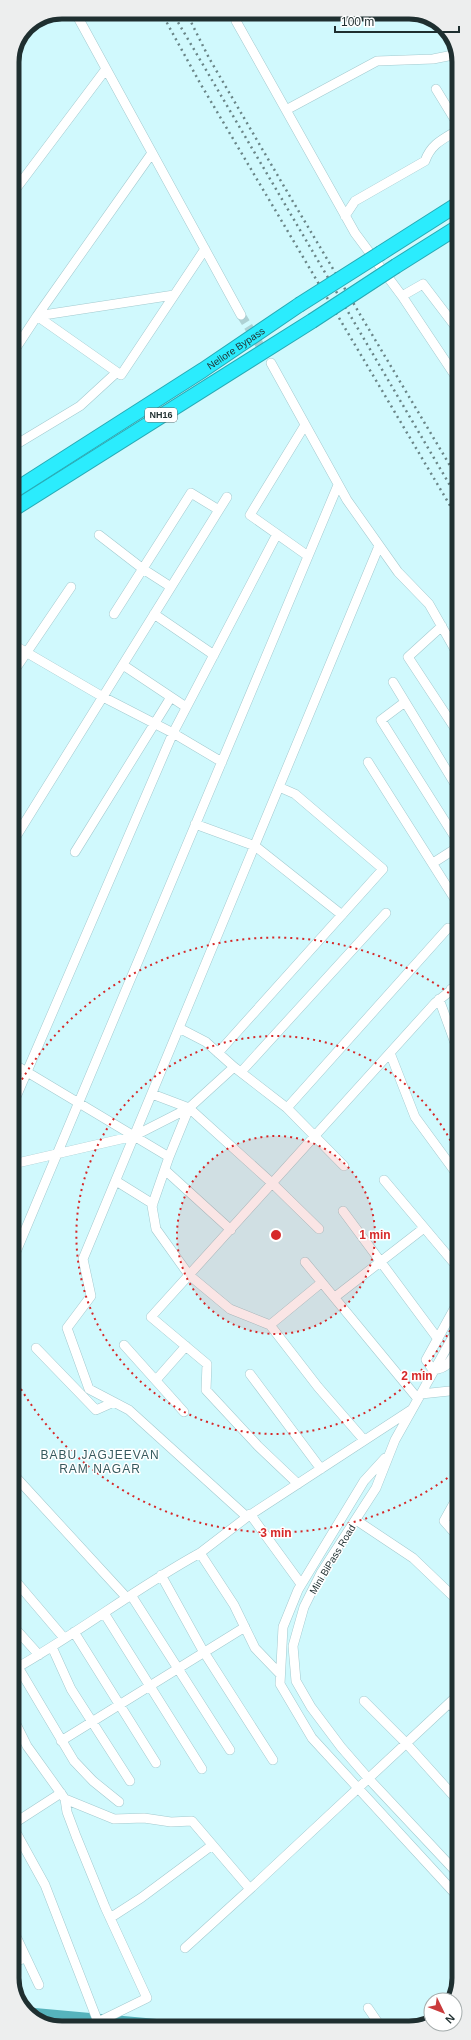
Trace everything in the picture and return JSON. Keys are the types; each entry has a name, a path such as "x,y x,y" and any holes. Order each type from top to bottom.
{"highway":[{"name":"Nellore Bypass","path":"19,488 203,370 299,305 452,208"},
{"name":"Nellore Bypass","path":"19,506 452,231"}],"street":[{"path":"79,19 241,315"},
{"path":"236,19 355,233 402,296 452,371"},
{"path":"286,110 377,61 433,59 451,57"},
{"path":"19,185 106,69"},
{"path":"436,89 452,115"},
{"path":"345,216 355,201 425,161 428,153 436,144 452,134"},
{"path":"19,343 152,153"},
{"path":"37,316 121,375 205,249"},
{"path":"402,296 423,284 452,322"},
{"path":"37,316 174,295"},
{"path":"271,363 347,500 398,572 429,604 452,644"},
{"path":"19,443 80,406 117,372"},
{"path":"305,425 250,514 308,556"},
{"path":"19,1245 338,485"},
{"path":"114,614 192,493 219,510"},
{"path":"19,832 226,497"},
{"path":"19,1088 173,733 277,534"},
{"path":"99,535 143,569 171,587"},
{"path":"301,1584 249,1516 129,1410 89,1388 67,1328 91,1296 83,1259 379,546"},
{"path":"19,665 71,587"},
{"path":"154,614 214,655"},
{"path":"442,626 408,657 452,724"},
{"path":"19,648 103,697 173,733 222,762"},
{"path":"123,665 186,707"},
{"path":"393,682 452,779"},
{"path":"75,852 171,697"},
{"path":"405,702 381,720 452,832"},
{"path":"368,762 452,894"},
{"path":"218,1053 383,869 295,794 279,787"},
{"path":"195,824 255,846 342,915"},
{"path":"433,863 452,851"},
{"path":"19,1162 134,1136 189,1108 237,1070 386,914"},
{"path":"287,1108 448,928"},
{"path":"298,1484 258,1446 206,1390 207,1364 151,1317 439,999 451,989"},
{"path":"439,999 452,1035"},
{"path":"179,1028 206,1042 237,1070 287,1108 344,1166"},
{"path":"390,1053 415,1117 452,1167"},
{"path":"19,1068 169,1157"},
{"path":"152,1094 189,1108 273,1184 319,1229"},
{"path":"189,1108 169,1157 153,1204 156,1229 189,1275 230,1309 270,1325 318,1387 364,1440"},
{"path":"165,1170 231,1230"},
{"path":"384,1180 452,1261"},
{"path":"116,1181 153,1204"},
{"path":"343,1211 438,1339"},
{"path":"335,1297 424,1228"},
{"path":"305,1262 321,1283 335,1297 420,1397 452,1391"},
{"path":"270,1325 321,1283"},
{"path":"452,1313 426,1360 433,1370 443,1369 452,1358"},
{"name":"Mini BiPass Road","path":"452,1338 388,1454 376,1488 310,1593 304,1607 293,1646 296,1681 311,1707 341,1747 368,1778 452,1868"},
{"path":"124,1345 184,1412"},
{"path":"156,1380 186,1346"},
{"path":"36,1348 96,1410 114,1402"},
{"path":"250,1374 321,1469"},
{"path":"19,1666 52,1647 161,1575 200,1553 249,1516 413,1408"},
{"path":"388,1454 364,1481 301,1584 283,1627 280,1684 312,1738 357,1789 452,1891"},
{"path":"19,1480 129,1596 230,1750"},
{"path":"452,1507 444,1521 452,1530"},
{"path":"356,1520 413,1558 452,1595"},
{"path":"200,1553 234,1605 255,1648 280,1674"},
{"path":"161,1575 204,1651 273,1760"},
{"path":"19,1585 64,1638"},
{"path":"104,1613 202,1769"},
{"path":"61,1741 91,1721 150,1686 176,1668 245,1627"},
{"path":"74,1632 156,1763"},
{"path":"19,1633 39,1655"},
{"path":"52,1647 71,1689 130,1781"},
{"path":"19,1674 74,1761 93,1781 119,1802"},
{"path":"364,1700 406,1743 452,1794"},
{"path":"185,1948 450,1704"},
{"path":"19,1730 27,1746 63,1796 76,1836 110,1918 147,1998 100,2021"},
{"path":"63,1796 114,1819 144,1818 171,1822 192,1821 211,1846 250,1889"},
{"path":"19,1821 63,1796"},
{"path":"19,1838 45,1885 98,2021"},
{"path":"110,1918 141,1898 211,1846"},
{"path":"19,1943 39,1985"},
{"path":"19,1960 26,1958"},
{"path":"368,2008 377,2021"}],"water":[{"path":"32,2008 179,2021 59,2021 46,2018 38,2014"}],"tunnel":[{"path":"241,315 271,363"}],"railway":[{"path":"165,19 200,83 452,509"},
{"path":"176,19 452,489"},
{"path":"190,19 209,58 452,469"}],"district":[{"name":"BABU JAGJEEVAN RAM NAGAR","path":"100,1462"}]}
